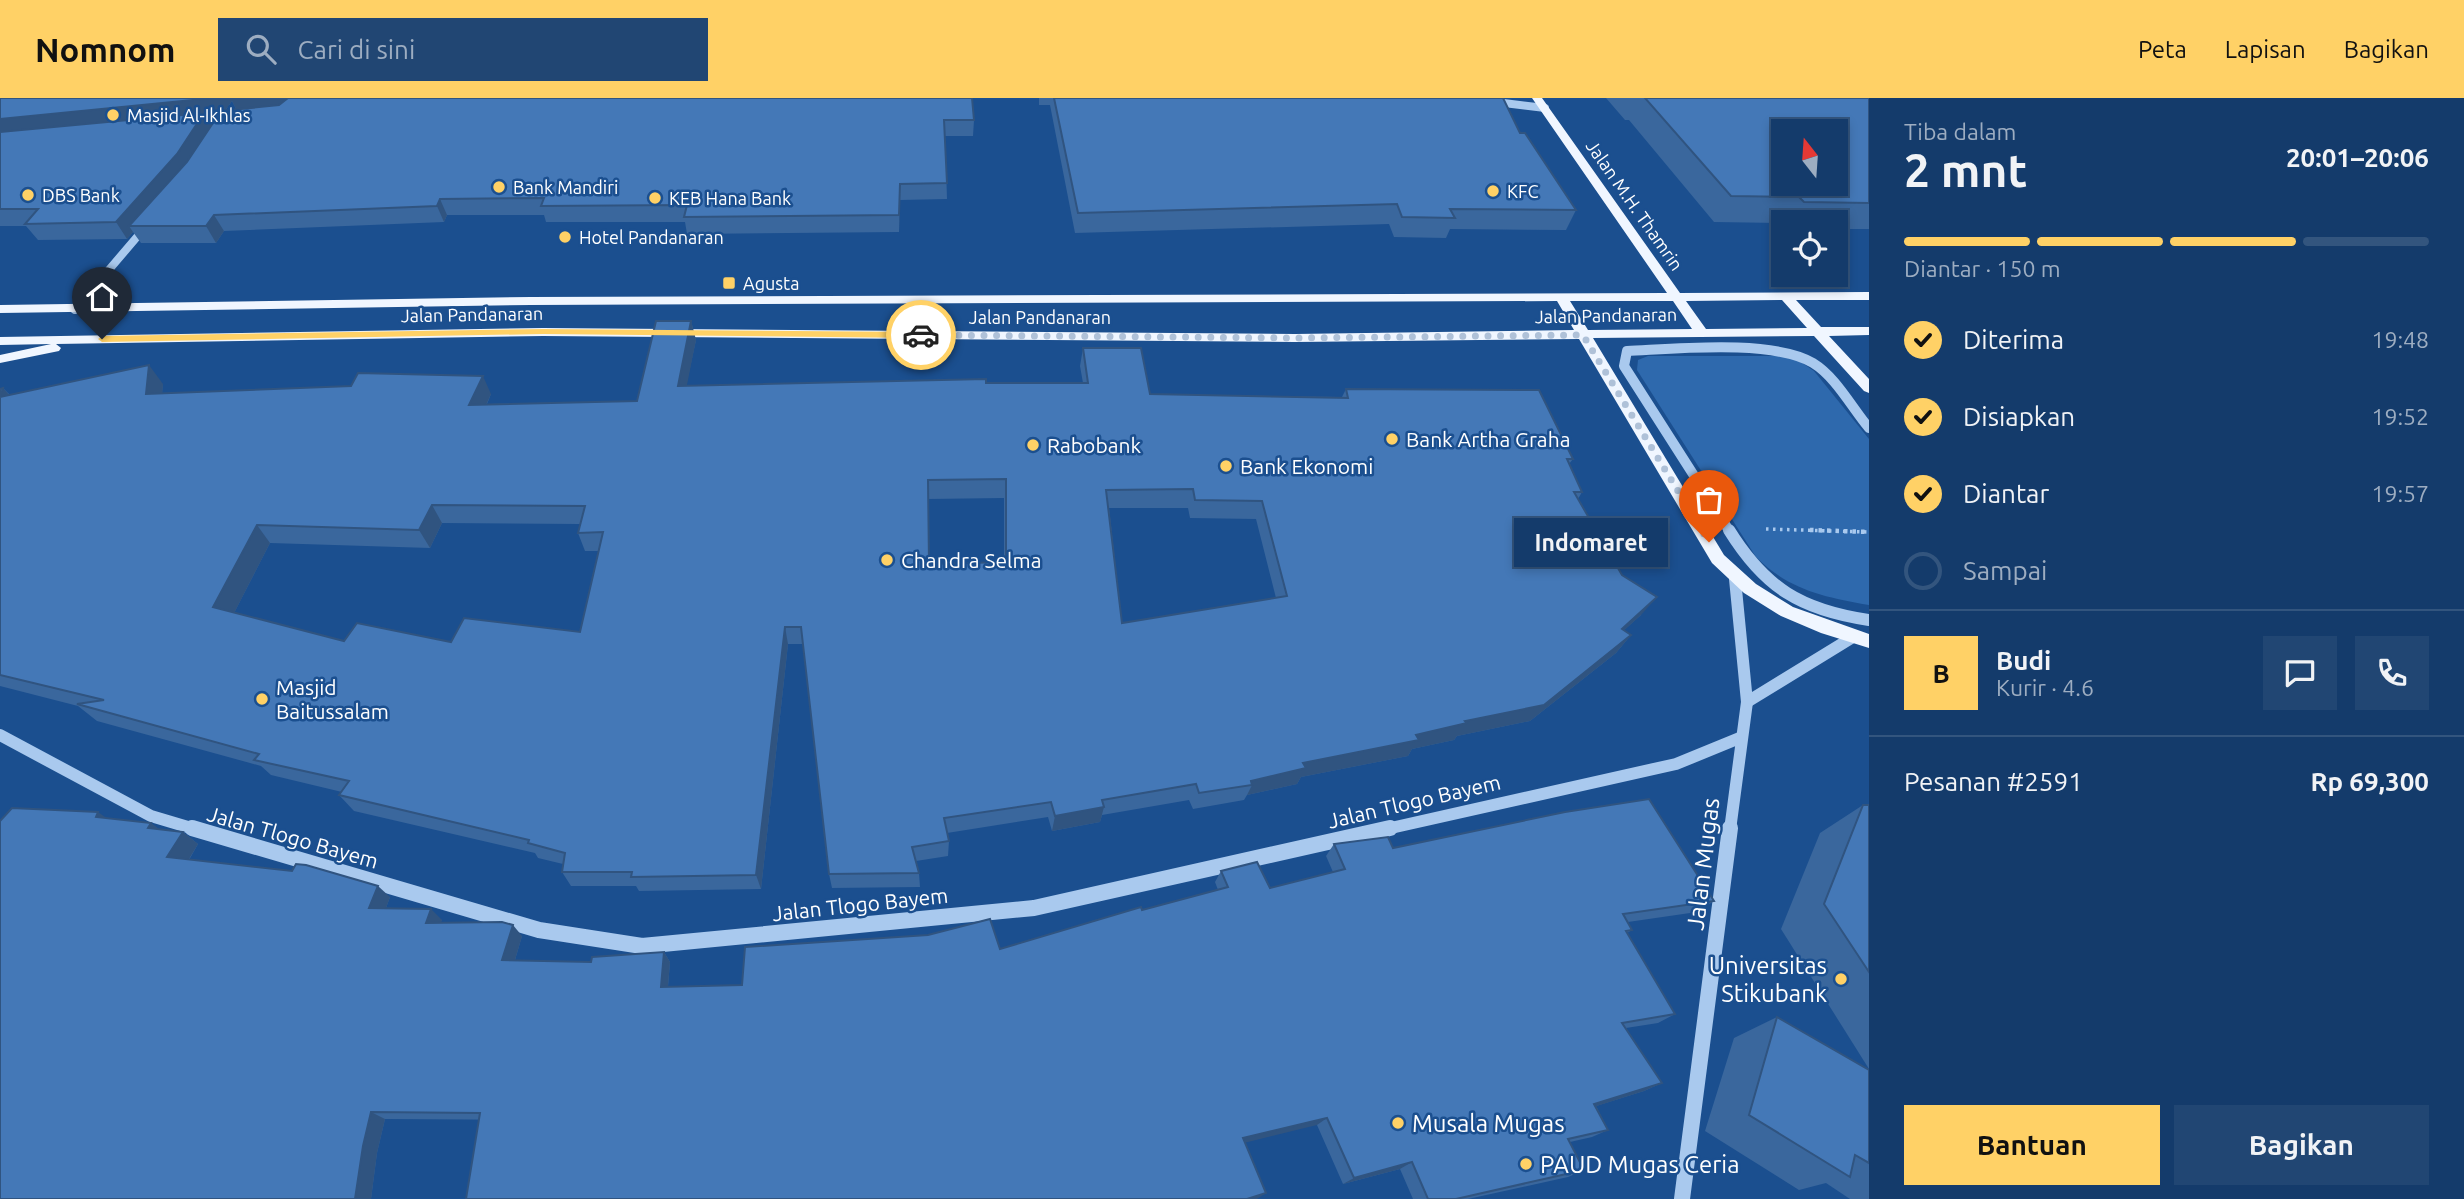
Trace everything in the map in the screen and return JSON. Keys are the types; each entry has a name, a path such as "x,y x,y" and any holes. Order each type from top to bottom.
{"main road":[{"name":"Jalan M.H. Thamrin","path":"1537,98 1703,333"},
{"path":"1560,296 1718,559 1735,579 1764,599 1795,615 1861,639"},
{"path":"1785,296 1869,388"},
{"name":"Jalan Pandanaran","path":"0,309 531,301 1869,296"},
{"name":"Jalan Pandanaran","path":"0,341 543,332 1295,338 1869,331"},
{"path":"0,359 102,339"}],"street":[{"path":"1463,98 1545,108"},
{"path":"75,309 158,212"},
{"path":"1703,333 1715,351"},
{"path":"1869,428 1816,365 1800,357 1771,352 1627,351 1624,366 1738,549 1768,584 1820,609 1869,620"},
{"name":"Jalan Mugas","path":"1682,1199 1747,702 1735,579"},
{"path":"1747,702 1861,639"},
{"name":"Jalan Tlogo Bayem","path":"0,735 151,817 539,930 642,946 1034,908 1676,764 1742,737"}],"path":[{"path":"1725,527 1869,533"}],"shaded area":[{"path":"1648,356 1780,356 1798,360 1814,371 1869,439 1869,605 1837,599 1794,585 1756,557 1637,370 1638,360"}],"building":[{"path":"0,98 213,98 0,119"},
{"path":"288,98 972,98 974,120 944,120 947,183 900,184 899,215 684,217 687,205 541,206 544,198 440,199 437,206 214,215 206,226 129,226 187,162 221,111 279,105"},
{"path":"1054,98 1503,98 1520,133 1525,133 1576,210 1450,209 1455,218 1402,217 1397,204 1078,213"},
{"path":"1645,98 1869,98 1869,203 1804,202 1799,197 1731,196"},
{"path":"204,113 177,154 116,222 25,224 38,209 0,209 0,132"},
{"path":"656,321 691,321 678,386 986,379 986,383 1088,383 1083,348 1141,348 1150,394 1348,398 1346,389 1539,390 1573,459 1567,459 1582,492 1574,492 1622,575 1657,597 1622,629 1631,635 1544,705 1465,721 1467,723 1416,735 1419,740 1303,763 1306,768 1251,781 1252,785 1199,793 1196,784 1102,800 1104,807 1055,816 1051,802 944,818 949,841 912,847 919,873 829,874 801,627 785,627 756,875 631,877 632,872 562,872 565,853 528,843 529,840 339,795 349,781 254,760 259,754 77,704 104,700 0,675 0,397 149,365 146,394 351,386 358,373 483,376 469,405 637,401","holes":["1006,479 1006,562 929,564 928,480","1193,489 1195,500 1262,501 1287,596 1122,623 1106,490","432,505 585,506 578,533 603,532 580,632 464,618 451,642 357,623 344,641 213,607 257,525 419,530"]},
{"path":"1649,799 1714,901 1623,914 1632,930 1626,931 1675,1014 1622,1023 1662,1083 1594,1104 1608,1130 1568,1139 1584,1170 1456,1199 1428,1199 1412,1162 1354,1178 1327,1118 1243,1138 1266,1193 1247,1199 466,1199 480,1113 371,1112 355,1199 0,1199 0,821 12,808 98,812 96,817 151,823 148,828 183,832 167,857 292,871 296,864 306,865 378,886 369,908 431,909 426,923 502,922 513,925 502,960 591,962 592,957 664,952 661,987 742,985 745,947 928,935 990,919 1000,949 1141,907 1142,910 1228,887 1221,871 1257,862 1270,888 1345,869 1334,844 1388,837 1393,848 1565,812"},
{"path":"1863,805 1869,805 1869,972 1824,904"},
{"path":"1777,1017 1869,1070 1869,1163 1855,1155 1850,1177 1749,1115"}],"way so far":[{"path":"921,335 1295,338 1583,335 1709,542"}],"place":[{"name":"Masjid Al-Ikhlas","path":"113,115"},
{"name":"Bank Mandiri","path":"499,187"},
{"name":"KFC","path":"1493,191"},
{"name":"DBS Bank","path":"28,195"},
{"name":"KEB Hana Bank","path":"655,198"},
{"name":"Hotel Pandanaran","path":"565,237"},
{"name":"Agusta","path":"729,283"},
{"name":"Bank Artha Graha","path":"1392,439"},
{"name":"Rabobank","path":"1033,445"},
{"name":"Bank Ekonomi","path":"1226,466"},
{"name":"Indomaret","path":"1709,542"},
{"name":"Chandra Selma","path":"887,560"},
{"name":"Masjid Baitussalam","path":"262,699"},
{"name":"Universitas Stikubank","path":"1841,979"},
{"name":"Musala Mugas","path":"1398,1123"},
{"name":"PAUD Mugas Ceria","path":"1526,1164"}],"route":[{"path":"102,339 543,332 921,335"}]}
